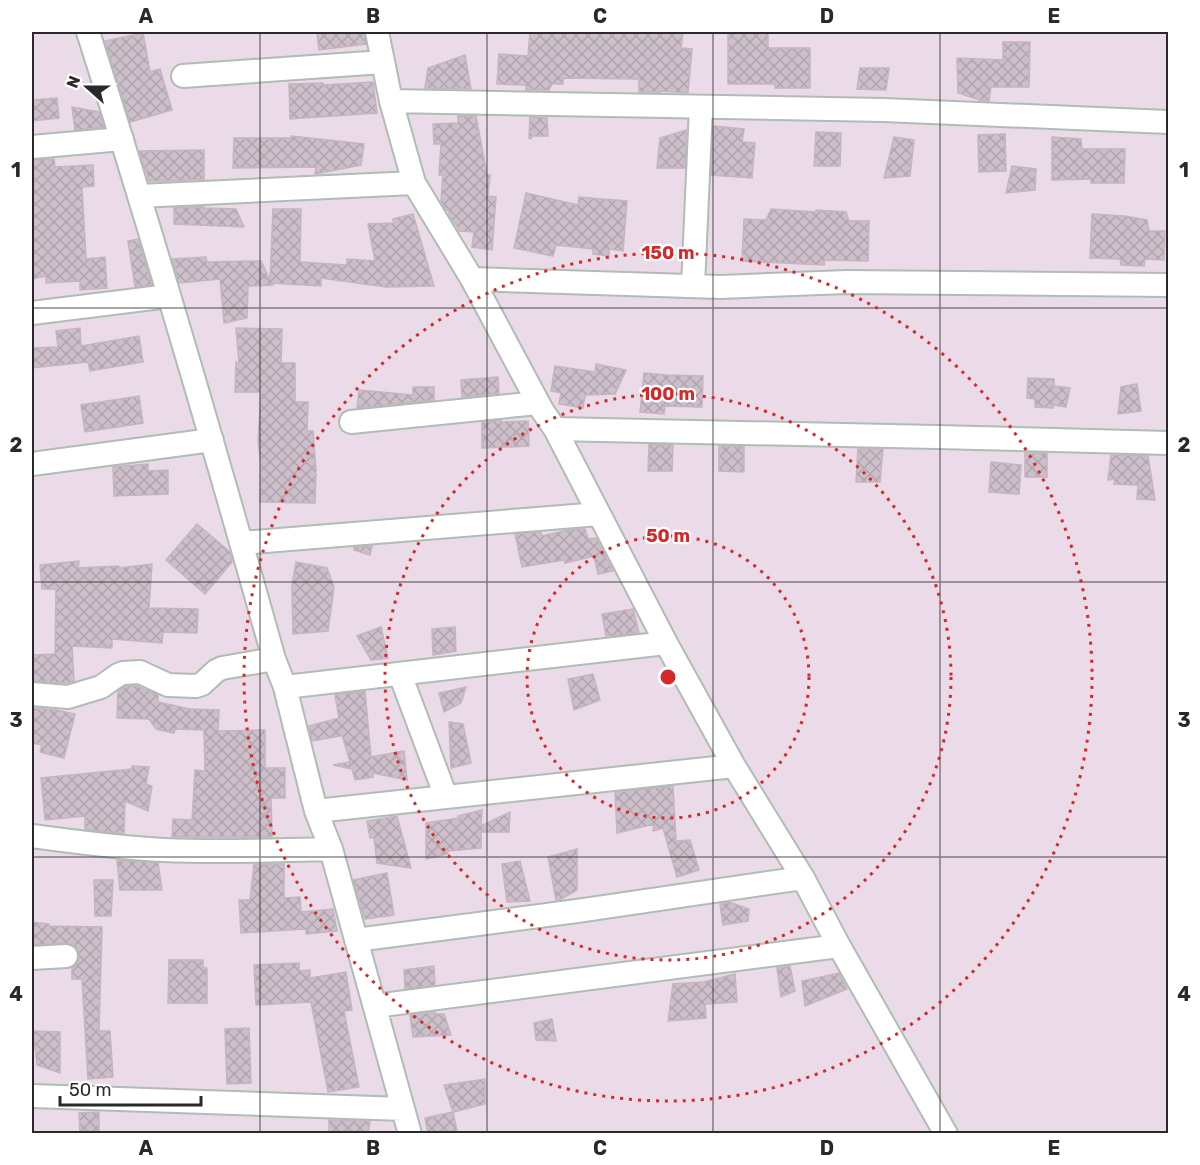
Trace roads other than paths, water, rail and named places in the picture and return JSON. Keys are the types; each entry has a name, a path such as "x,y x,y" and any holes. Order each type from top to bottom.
{"street":[{"path":"88,32 212,440 274,659 285,687 316,811 330,849 410,1134"},
{"path":"377,32 392,101 414,183 472,279 538,403 555,429 666,643 734,766 803,878 946,1134"},
{"path":"183,76 383,62"},
{"path":"392,101 884,110 1168,122"},
{"path":"693,286 701,107"},
{"path":"32,147 122,139"},
{"path":"139,196 414,183"},
{"path":"472,279 720,287 846,282 1168,285"},
{"path":"32,313 169,296"},
{"path":"351,422 538,403"},
{"path":"555,429 1168,443"},
{"path":"32,464 212,440"},
{"path":"241,543 599,514"},
{"path":"285,687 666,643"},
{"path":"32,694 68,698 101,687 123,673 140,672 168,684 196,686 222,668 274,659"},
{"path":"400,674 446,797"},
{"path":"316,811 734,766"},
{"path":"32,836 165,850 330,849"},
{"path":"356,940 803,878"},
{"path":"375,1006 840,946"},
{"path":"32,958 66,957"},
{"path":"32,1096 403,1109"}]}
